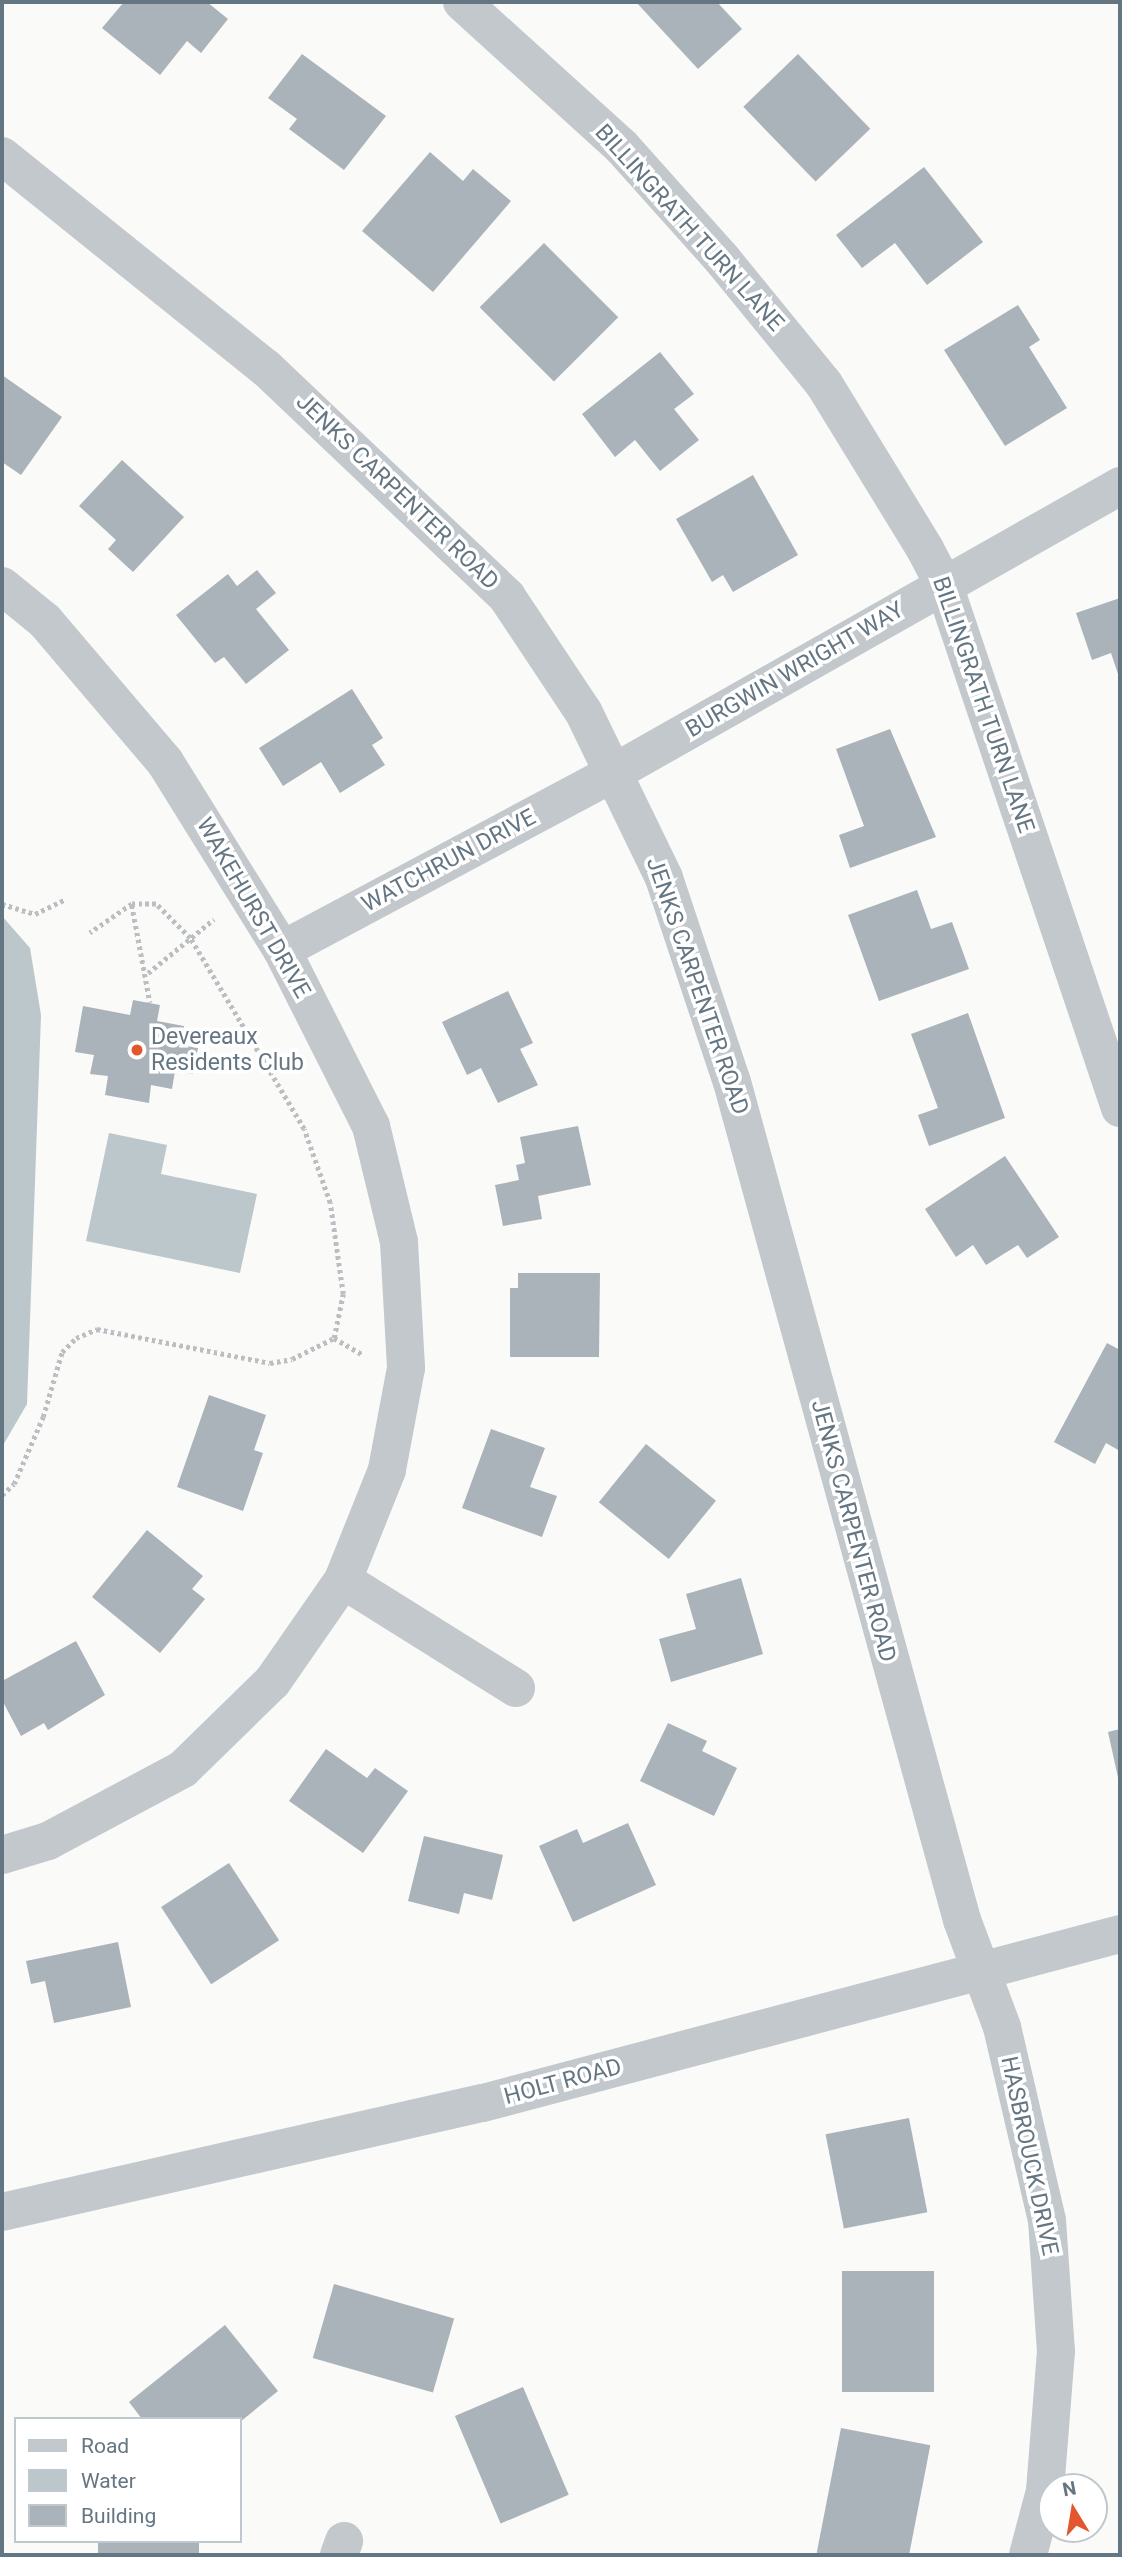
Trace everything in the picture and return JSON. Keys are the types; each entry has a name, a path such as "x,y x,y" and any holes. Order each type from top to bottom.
{"street":[{"name":"BILLINGRATH TURN LANE","path":"467,3 621,146 722,259 824,384 944,585 1120,1108"},
{"name":"JENKS CARPENTER ROAD","path":"2,156 266,368 463,551 550,657 615,772 664,878 732,1082 906,1728 979,1969"},
{"name":"BURGWIN WRIGHT WAY","path":"615,772 1120,486"},
{"name":"WAKEHURST DRIVE","path":"2,586 45,621 165,762 282,950 371,1126 399,1242 406,1368 399,1419 387,1471 343,1580 272,1682 183,1769 48,1841 2,1854"},
{"name":"WATCHRUN DRIVE","path":"282,950 615,772"},
{"path":"343,1580 516,1688"},
{"name":"HOLT ROAD","path":"2,2213 483,2103 979,1969 1120,1934"},
{"name":"HASBROUCK DRIVE","path":"979,1969 1002,2027 1047,2220 1056,2310 1045,2491 1028,2555"}],"path":[{"path":"2,904 35,914 64,900"},
{"path":"132,904 148,973 150,1002"},
{"path":"2,1495 14,1484 62,1352 76,1338 97,1329 270,1363 334,1338 343,1294 330,1203 304,1129 190,938 156,904 132,904 90,933"},
{"path":"148,973 225,910"}],"water":[{"path":"2,916 30,948 41,1015 27,1404 2,1447"},
{"path":"109,1133 167,1145 161,1174 257,1194 240,1273 86,1241"}],"building":[{"path":"124,2 207,2 228,19 201,53 187,41 160,75 102,28"},
{"path":"636,2 717,2 742,29 698,69"},
{"path":"302,54 386,116 344,170 289,129 297,119 268,98"},
{"path":"798,54 870,129 816,182 743,107"},
{"path":"430,152 463,181 473,169 511,201 433,292 362,231"},
{"path":"924,167 983,242 927,285 895,243 862,268 836,235"},
{"path":"544,243 618,317 554,382 480,307"},
{"path":"1018,305 1040,340 1029,347 1067,408 1005,446 944,350"},
{"path":"660,352 694,394 674,409 699,440 660,471 635,440 615,457 582,414"},
{"path":"2,375 62,417 21,475 2,462"},
{"path":"122,460 184,517 133,572 108,549 116,540 79,506"},
{"path":"753,475 798,555 733,592 723,575 712,582 676,519"},
{"path":"257,570 276,593 256,609 289,650 246,684 224,657 215,663 176,615 228,574 237,586"},
{"path":"1120,598 1120,680 1111,653 1092,660 1076,613"},
{"path":"352,689 383,738 372,745 385,765 340,793 321,762 283,786 259,748"},
{"path":"890,729 936,837 850,868 839,835 864,826 836,749"},
{"path":"917,890 931,929 952,922 969,969 879,1001 848,915"},
{"path":"508,991 533,1043 520,1049 538,1085 498,1103 481,1068 467,1075 442,1022"},
{"name":"Devereaux Residents Club","path":"133,1000 160,1005 157,1021 184,1026 181,1045 198,1048 193,1074 175,1071 172,1089 151,1085 149,1103 105,1095 108,1076 90,1074 94,1055 75,1052 83,1006 130,1015"},
{"path":"968,1013 1005,1118 929,1146 918,1115 938,1108 911,1034"},
{"path":"578,1126 591,1185 538,1196 542,1219 503,1226 495,1185 519,1180 516,1165 525,1163 520,1137"},
{"path":"1005,1156 1059,1237 1027,1258 1018,1245 986,1265 973,1245 956,1257 925,1209"},
{"path":"518,1273 600,1273 599,1357 510,1357 510,1288 518,1288"},
{"path":"1107,1343 1120,1350 1120,1451 1106,1443 1095,1464 1054,1442"},
{"path":"209,1395 266,1415 254,1450 263,1453 243,1511 177,1487"},
{"path":"491,1429 545,1448 530,1487 557,1496 542,1537 462,1508"},
{"path":"646,1444 716,1501 669,1559 599,1502"},
{"path":"147,1530 203,1576 192,1589 205,1599 160,1653 92,1597"},
{"path":"741,1578 763,1654 671,1682 659,1639 696,1629 686,1594"},
{"path":"76,1641 105,1695 48,1730 44,1723 21,1736 2,1700 2,1681"},
{"path":"668,1723 707,1741 702,1751 737,1768 714,1816 640,1781"},
{"path":"1120,1729 1120,1782 1119,1782 1108,1732"},
{"path":"326,1749 367,1778 375,1768 408,1791 363,1853 289,1801"},
{"path":"628,1823 656,1885 573,1922 539,1846 577,1829 583,1843"},
{"path":"424,1836 503,1855 492,1900 464,1893 459,1914 408,1901"},
{"path":"229,1863 279,1940 211,1984 161,1907"},
{"path":"118,1942 131,2007 54,2023 45,1981 31,1984 26,1961"},
{"path":"909,2118 927,2212 844,2228 826,2134"},
{"path":"842,2271 934,2271 934,2392 842,2392"},
{"path":"334,2284 454,2318 433,2392 313,2358"},
{"path":"225,2325 278,2391 242,2420 242,2417 140,2417 129,2402"},
{"path":"523,2387 569,2495 501,2524 455,2416"},
{"path":"841,2428 930,2445 909,2555 817,2553"},
{"path":"98,2543 199,2543 199,2555 98,2555"}],"place":[{"name":"Devereaux Residents Club","path":"137,1050"}]}
